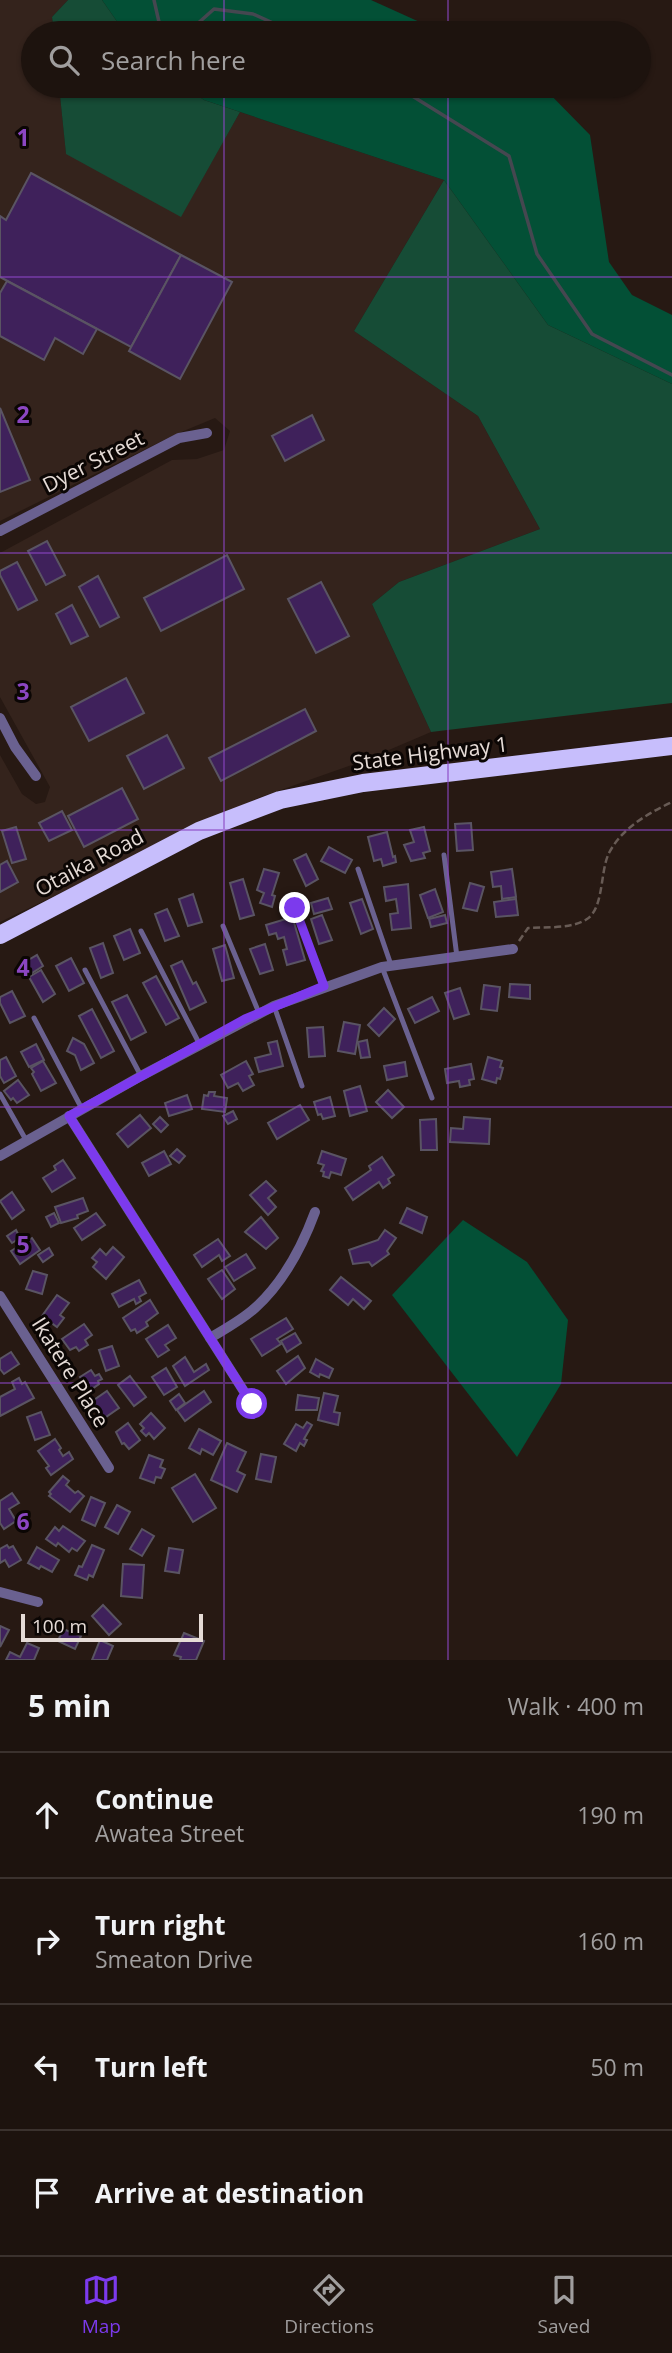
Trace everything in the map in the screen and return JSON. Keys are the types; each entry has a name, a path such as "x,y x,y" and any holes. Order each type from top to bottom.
{"highway":[{"name":"State Highway 1","path":"199,831 280,800 324,789 672,746"},
{"name":"Otaika Road","path":"0,935 199,831"}],"street":[{"name":"Dyer Street","path":"0,531 178,439 207,433"},
{"path":"0,718 15,747 36,776"},
{"path":"0,1156 141,1076 274,1006 324,986 387,966 513,949"},
{"path":"69,1116 252,1404"},
{"path":"210,1338 256,1308 275,1287 303,1245 315,1212"},
{"name":"Ikatere Place","path":"0,1296 109,1468"},
{"path":"0,1592 38,1602"}],"lane":[{"path":"444,855 457,957"},
{"path":"358,869 387,966 432,1098"},
{"path":"295,908 324,986"},
{"path":"223,926 258,1013"},
{"path":"141,931 200,1045"},
{"path":"85,970 141,1076"},
{"path":"274,1006 302,1086"},
{"path":"34,1018 82,1109"},
{"path":"0,1094 26,1140"}],"path":[{"path":"513,949 528,928 560,926 585,920 594,912 608,854 623,833 634,824 672,802"}],"shaded area":[{"path":"0,0 68,0 52,17 52,21 21,21 21,98 60,98 66,153 181,216 240,112 444,180 354,331 478,416 540,529 399,582 372,604 431,732 363,761 258,798 0,922 0,755 22,794 36,804 45,802 50,787 0,697 0,553 172,460 197,459 224,450 230,431 215,418 174,435 0,521"}],"green space":[{"path":"68,0 102,0 117,21 52,21 52,17"},
{"path":"102,0 371,0 417,21 117,21"},
{"path":"60,98 201,98 240,112 181,217 66,154"},
{"path":"201,98 554,98 590,135 609,262 632,295 672,315 672,384 548,325 444,180"},
{"path":"444,180 548,325 672,384 672,703 431,732 372,604 399,582 540,529 478,416 354,331"},
{"path":"463,1220 527,1262 568,1320 561,1384 517,1457 392,1295"}],"building":[{"path":"31,173 181,255 131,347 0,277 0,216 6,220"},
{"path":"181,255 232,282 180,379 129,351"},
{"path":"7,281 97,329 83,354 55,338 44,360 0,336 0,293"},
{"path":"0,408 30,480 0,492"},
{"path":"312,415 324,440 285,461 272,436"},
{"path":"47,541 65,575 46,585 28,551"},
{"path":"227,555 244,589 161,631 144,598"},
{"path":"17,562 37,600 18,610 0,575 0,571"},
{"path":"98,576 119,617 100,627 79,587"},
{"path":"321,582 349,636 316,653 288,599"},
{"path":"72,605 88,636 71,644 56,614"},
{"path":"126,678 144,713 89,741 71,707"},
{"path":"305,709 316,731 221,781 209,758"},
{"path":"167,735 184,768 144,789 127,756"},
{"path":"122,788 138,819 84,847 68,816"},
{"path":"62,811 72,830 49,841 39,823"},
{"path":"471,823 473,850 457,851 455,824"},
{"path":"16,827 26,859 12,863 2,831"},
{"path":"424,827 430,851 423,853 425,858 411,861 404,845 414,842 410,830"},
{"path":"387,832 396,862 383,866 381,859 374,861 368,837"},
{"path":"329,847 352,860 345,873 321,861"},
{"path":"306,854 318,879 306,886 294,860"},
{"path":"7,861 18,882 0,892 0,865"},
{"path":"264,869 279,873 272,895 275,896 272,907 260,903 264,893 257,890"},
{"path":"512,869 516,897 502,899 501,886 493,887 491,872"},
{"path":"243,879 254,915 240,919 230,883"},
{"path":"470,883 484,887 477,911 463,908"},
{"path":"408,884 411,928 392,930 390,914 398,913 396,899 386,901 384,887"},
{"path":"435,889 443,912 428,918 420,895"},
{"path":"193,894 202,922 188,926 179,899"},
{"path":"328,898 332,909 314,914 311,903"},
{"path":"362,899 373,929 361,934 350,903"},
{"path":"516,899 518,915 496,917 494,902"},
{"path":"167,909 179,936 165,941 155,914"},
{"path":"322,915 332,940 319,944 311,919"},
{"path":"445,915 447,923 431,927 429,919"},
{"path":"293,919 305,960 287,965 283,950 287,949 284,937 278,939 276,933 269,935 266,925"},
{"path":"130,929 140,953 124,960 114,936"},
{"path":"103,943 113,973 101,978 90,948"},
{"path":"265,944 273,970 260,974 250,949"},
{"path":"225,945 234,978 222,981 213,949"},
{"path":"37,955 43,966 32,973 25,962"},
{"path":"71,958 84,983 69,991 56,966"},
{"path":"182,961 193,984 196,982 206,1002 190,1010 171,966"},
{"path":"41,970 55,994 43,1002 29,977"},
{"path":"156,976 179,1018 166,1025 143,983"},
{"path":"510,984 530,985 530,999 509,997"},
{"path":"484,985 500,987 497,1011 481,1009"},
{"path":"460,988 469,1014 454,1019 445,993"},
{"path":"12,991 25,1016 10,1023 0,1003 0,997"},
{"path":"127,995 146,1032 131,1040 112,1002"},
{"path":"432,997 439,1011 415,1023 408,1009"},
{"path":"384,1008 395,1019 379,1036 368,1025"},
{"path":"92,1009 114,1051 101,1058 79,1016"},
{"path":"344,1022 360,1025 355,1054 338,1051"},
{"path":"323,1027 325,1056 309,1057 307,1028"},
{"path":"73,1038 84,1044 94,1063 81,1070 75,1055 67,1051"},
{"path":"367,1040 370,1057 361,1058 358,1042"},
{"path":"277,1041 283,1066 259,1072 255,1058 271,1054 268,1043"},
{"path":"36,1044 44,1060 29,1067 21,1052"},
{"path":"6,1057 16,1076 4,1083 0,1076 0,1060"},
{"path":"488,1057 502,1061 500,1079 497,1078 496,1083 482,1079"},
{"path":"43,1061 56,1083 41,1091 31,1068"},
{"path":"246,1061 253,1074 249,1076 254,1085 243,1091 238,1083 228,1088 221,1075"},
{"path":"405,1062 407,1076 387,1080 384,1066"},
{"path":"471,1064 474,1079 469,1080 470,1085 460,1087 459,1081 447,1083 445,1069"},
{"path":"18,1080 29,1095 17,1103 4,1091"},
{"path":"360,1086 367,1111 350,1116 344,1091"},
{"path":"388,1090 404,1107 392,1118 376,1102"},
{"path":"209,1092 215,1092 214,1096 227,1098 225,1112 202,1109 204,1095 208,1096"},
{"path":"187,1095 192,1109 169,1116 165,1103"},
{"path":"330,1097 335,1116 323,1119 321,1114 318,1115 314,1102"},
{"path":"300,1105 309,1120 277,1139 268,1123"},
{"path":"233,1111 237,1119 228,1124 223,1116"},
{"path":"140,1115 151,1128 128,1147 117,1134"},
{"path":"160,1117 168,1125 161,1132 153,1124"},
{"path":"464,1117 490,1119 489,1144 450,1142 451,1128 463,1129"},
{"path":"436,1119 437,1150 421,1150 420,1120"},
{"path":"177,1149 185,1156 179,1163 170,1156"},
{"path":"164,1151 171,1164 149,1176 142,1163"},
{"path":"322,1151 346,1159 341,1175 331,1172 329,1178 323,1176 324,1172 321,1171 324,1165 318,1163"},
{"path":"382,1157 394,1175 388,1179 390,1183 383,1188 379,1182 353,1200 345,1188 371,1170 369,1166"},
{"path":"63,1160 75,1178 52,1192 43,1178 56,1170 54,1166"},
{"path":"266,1181 276,1191 268,1198 276,1207 268,1215 250,1195"},
{"path":"12,1192 24,1210 12,1219 0,1201"},
{"path":"83,1198 88,1211 77,1215 78,1218 61,1223 55,1207"},
{"path":"407,1208 427,1217 422,1233 400,1223"},
{"path":"54,1213 59,1223 51,1227 46,1217"},
{"path":"96,1213 105,1225 82,1240 74,1228"},
{"path":"261,1217 278,1238 266,1249 245,1232"},
{"path":"16,1230 20,1238 12,1243 7,1236"},
{"path":"385,1230 396,1238 387,1251 389,1254 372,1266 369,1262 353,1264 349,1250 378,1240"},
{"path":"32,1238 40,1250 20,1264 11,1251"},
{"path":"218,1239 230,1256 222,1261 219,1255 202,1267 194,1255"},
{"path":"113,1247 124,1257 106,1279 93,1267 97,1262 92,1258 100,1249 106,1255"},
{"path":"49,1248 53,1255 43,1262 38,1255"},
{"path":"246,1254 255,1268 234,1281 225,1267"},
{"path":"222,1270 235,1289 222,1299 208,1279"},
{"path":"33,1271 47,1275 42,1294 26,1289"},
{"path":"341,1277 371,1301 364,1309 353,1299 348,1305 330,1290"},
{"path":"139,1280 146,1293 139,1297 141,1301 136,1304 134,1299 119,1307 112,1294"},
{"path":"57,1295 69,1303 60,1315 64,1318 57,1327 42,1316"},
{"path":"150,1300 158,1313 146,1322 148,1326 137,1333 135,1329 131,1331 123,1318"},
{"path":"286,1318 293,1329 277,1339 281,1344 262,1356 251,1339"},
{"path":"84,1324 92,1335 85,1340 88,1345 79,1351 76,1347 70,1350 62,1339"},
{"path":"168,1325 176,1338 165,1345 169,1350 158,1357 146,1339"},
{"path":"295,1333 301,1343 287,1352 281,1341"},
{"path":"112,1346 119,1366 106,1371 99,1350"},
{"path":"11,1352 19,1364 4,1374 0,1369 0,1359"},
{"path":"298,1356 305,1368 286,1384 277,1371"},
{"path":"185,1357 194,1372 206,1364 209,1370 185,1386 173,1366"},
{"path":"316,1359 333,1369 329,1378 310,1372"},
{"path":"166,1368 177,1387 164,1395 152,1377"},
{"path":"91,1370 95,1376 99,1374 102,1379 89,1391 80,1377"},
{"path":"130,1376 146,1397 134,1406 118,1385"},
{"path":"19,1378 22,1384 25,1382 34,1398 0,1416 0,1397 15,1389 12,1382"},
{"path":"107,1391 119,1408 103,1419 91,1402"},
{"path":"204,1391 211,1402 185,1421 177,1410"},
{"path":"324,1393 338,1396 334,1412 340,1413 338,1425 318,1420"},
{"path":"179,1394 185,1403 176,1410 170,1401"},
{"path":"298,1395 319,1398 317,1410 296,1410"},
{"path":"41,1412 50,1435 35,1440 27,1417"},
{"path":"151,1413 165,1428 154,1439 149,1433 146,1436 141,1431 144,1428 140,1424"},
{"path":"307,1422 312,1425 304,1439 307,1440 304,1446 300,1443 296,1451 284,1444 296,1424 303,1428"},
{"path":"128,1423 140,1440 129,1449 122,1444 116,1432"},
{"path":"199,1429 221,1441 213,1455 202,1449 200,1454 189,1448"},
{"path":"55,1439 63,1456 69,1452 73,1459 51,1475 46,1468 49,1466 38,1451"},
{"path":"227,1443 246,1452 237,1471 245,1475 237,1492 211,1480"},
{"path":"261,1454 276,1457 271,1482 256,1479"},
{"path":"149,1455 163,1460 160,1467 165,1469 161,1478 156,1477 154,1483 140,1478"},
{"path":"195,1474 216,1508 193,1522 172,1488"},
{"path":"63,1476 69,1481 66,1485 75,1493 78,1491 84,1496 70,1512 49,1496 49,1492"},
{"path":"12,1493 19,1503 9,1509 16,1521 4,1529 0,1523 0,1501"},
{"path":"91,1497 105,1503 95,1526 82,1520"},
{"path":"117,1505 130,1512 118,1534 105,1527"},
{"path":"63,1526 85,1541 77,1551 72,1548 69,1552 58,1543 56,1546 46,1539 55,1527 59,1531"},
{"path":"142,1529 154,1536 142,1556 130,1549"},
{"path":"7,1545 9,1548 13,1546 21,1560 9,1567 5,1560 0,1563 0,1549"},
{"path":"92,1545 104,1550 93,1577 89,1575 87,1580 75,1575 79,1566 82,1567"},
{"path":"37,1547 59,1560 52,1572 28,1563"},
{"path":"169,1548 183,1550 179,1573 165,1571"},
{"path":"123,1564 144,1565 142,1598 121,1596"},
{"path":"103,1605 121,1624 109,1635 92,1616"},
{"path":"0,1626 9,1630 0,1647"},
{"path":"63,1629 81,1636 75,1649 58,1641"},
{"path":"184,1633 204,1641 196,1660 180,1660 181,1657 174,1655"},
{"path":"100,1640 113,1646 107,1660 92,1660"},
{"path":"27,1643 39,1648 34,1660 6,1660 10,1652 20,1657"}],"waterway":[{"path":"154,0 159,21"},
{"path":"200,21 214,9 253,14 268,21"},
{"path":"415,98 509,156 537,254 592,334 672,375"}],"route":[{"path":"252,1404 69,1116 245,1019 324,986 295,908"}]}
